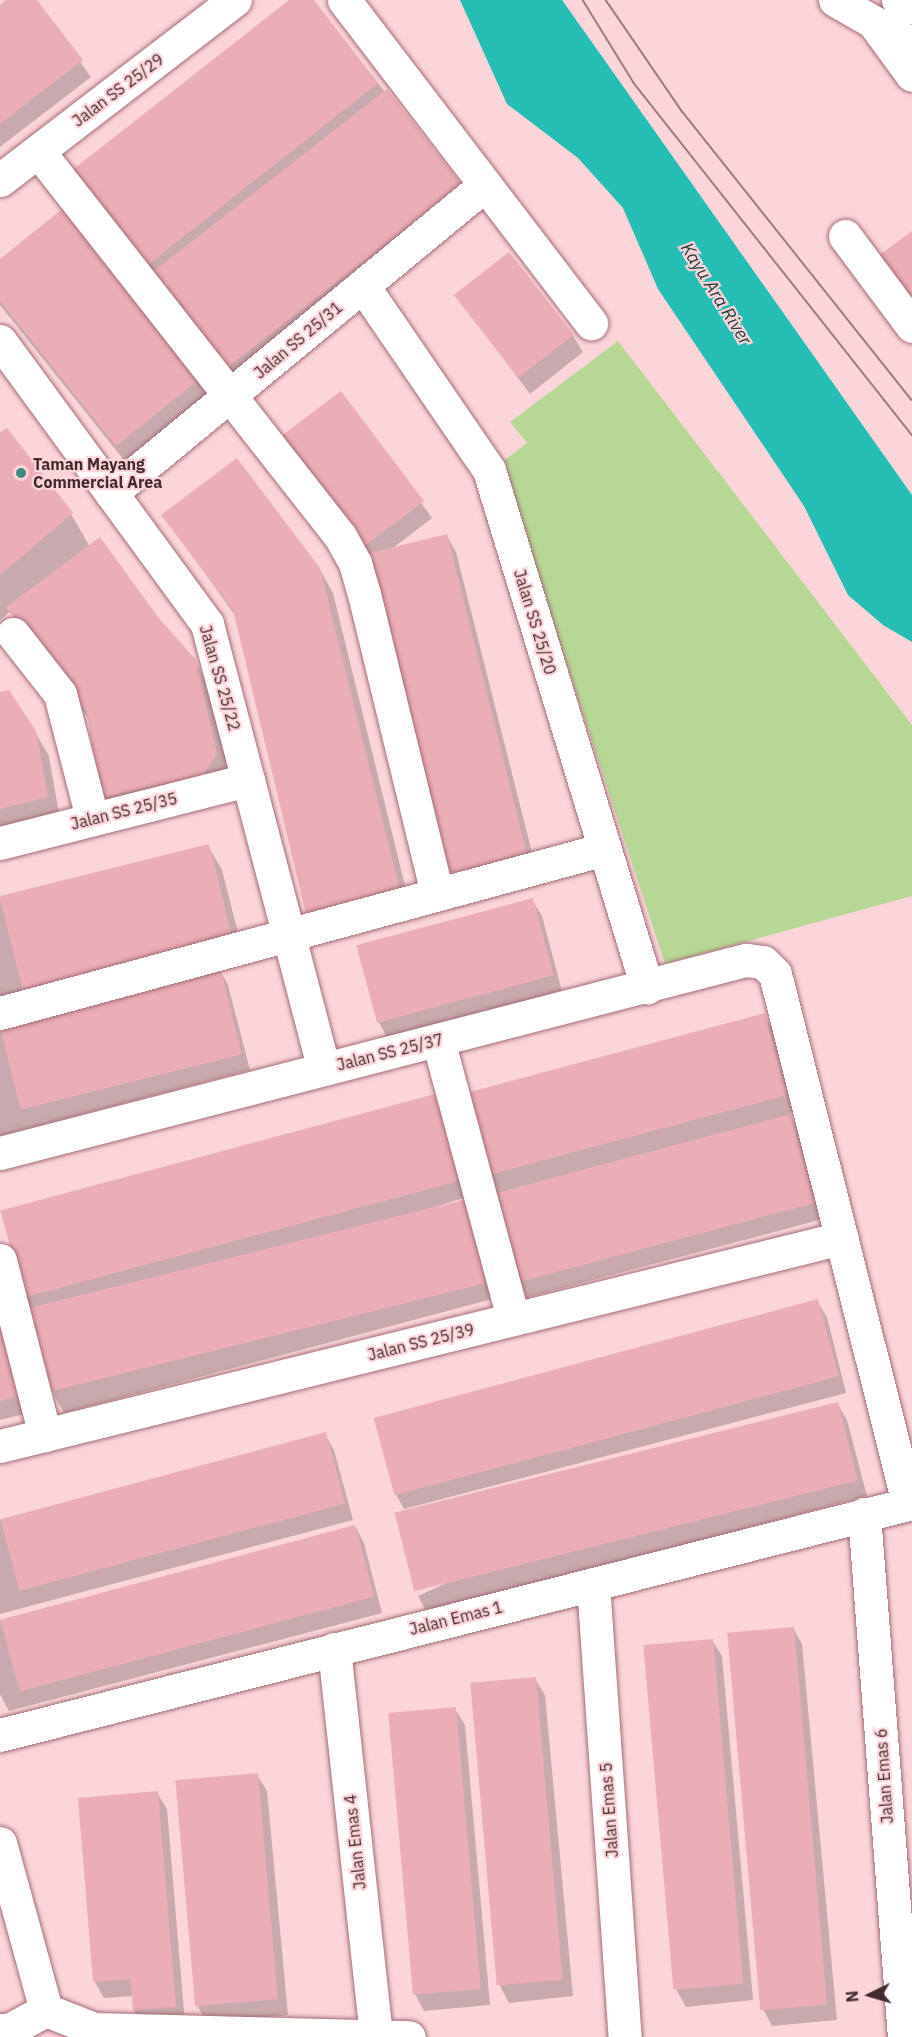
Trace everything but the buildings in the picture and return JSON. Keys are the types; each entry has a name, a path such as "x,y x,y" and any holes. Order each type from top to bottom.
{"main road":[{"path":"344,0 591,323"},
{"path":"835,0 912,44"},
{"path":"898,0 912,7"},
{"name":"Jalan SS 25/29","path":"0,180 221,3"},
{"path":"874,23 912,75"},
{"path":"38,151 340,536 355,563 437,894"},
{"name":"Jalan SS 25/31","path":"111,494 484,186"},
{"path":"845,236 912,326"},
{"name":"Jalan SS 25/20","path":"363,286 489,470 647,987"},
{"name":"Jalan SS 25/22","path":"0,341 207,624 324,1069"},
{"path":"12,634 60,694 92,818"},
{"name":"Jalan SS 25/35","path":"0,843 248,780"},
{"path":"0,1012 605,849"},
{"name":"Jalan SS 25/37","path":"0,1153 746,960 763,962 775,974 842,1238"},
{"path":"438,1040 513,1318"},
{"path":"842,1238 910,1503"},
{"name":"Jalan SS 25/39","path":"0,1446 842,1238"},
{"path":"0,1260 45,1435"},
{"name":"Jalan Emas 1","path":"0,1735 910,1503"},
{"name":"Jalan Emas 6","path":"864,1514 904,2037"},
{"name":"Jalan Emas 5","path":"593,1584 625,2037"},
{"name":"Jalan Emas 4","path":"334,1649 376,2035"},
{"path":"0,1843 46,2010"},
{"path":"0,2030 9,2030 46,2010 94,2029 409,2037"}],"green space":[{"path":"618,341 912,725 912,896 665,964 501,463 527,443 510,422"}],"water":[{"name":"Kayu Ara River","path":"460,0 562,0 912,495 912,642 883,625 848,595 804,506 658,289 623,208 578,158 507,104"}],"tram line":[{"path":"583,0 634,83 912,435"},
{"path":"606,0 682,111 912,400"}],"place":[{"name":"Taman Mayang Commercial Area","path":"21,473"}]}
